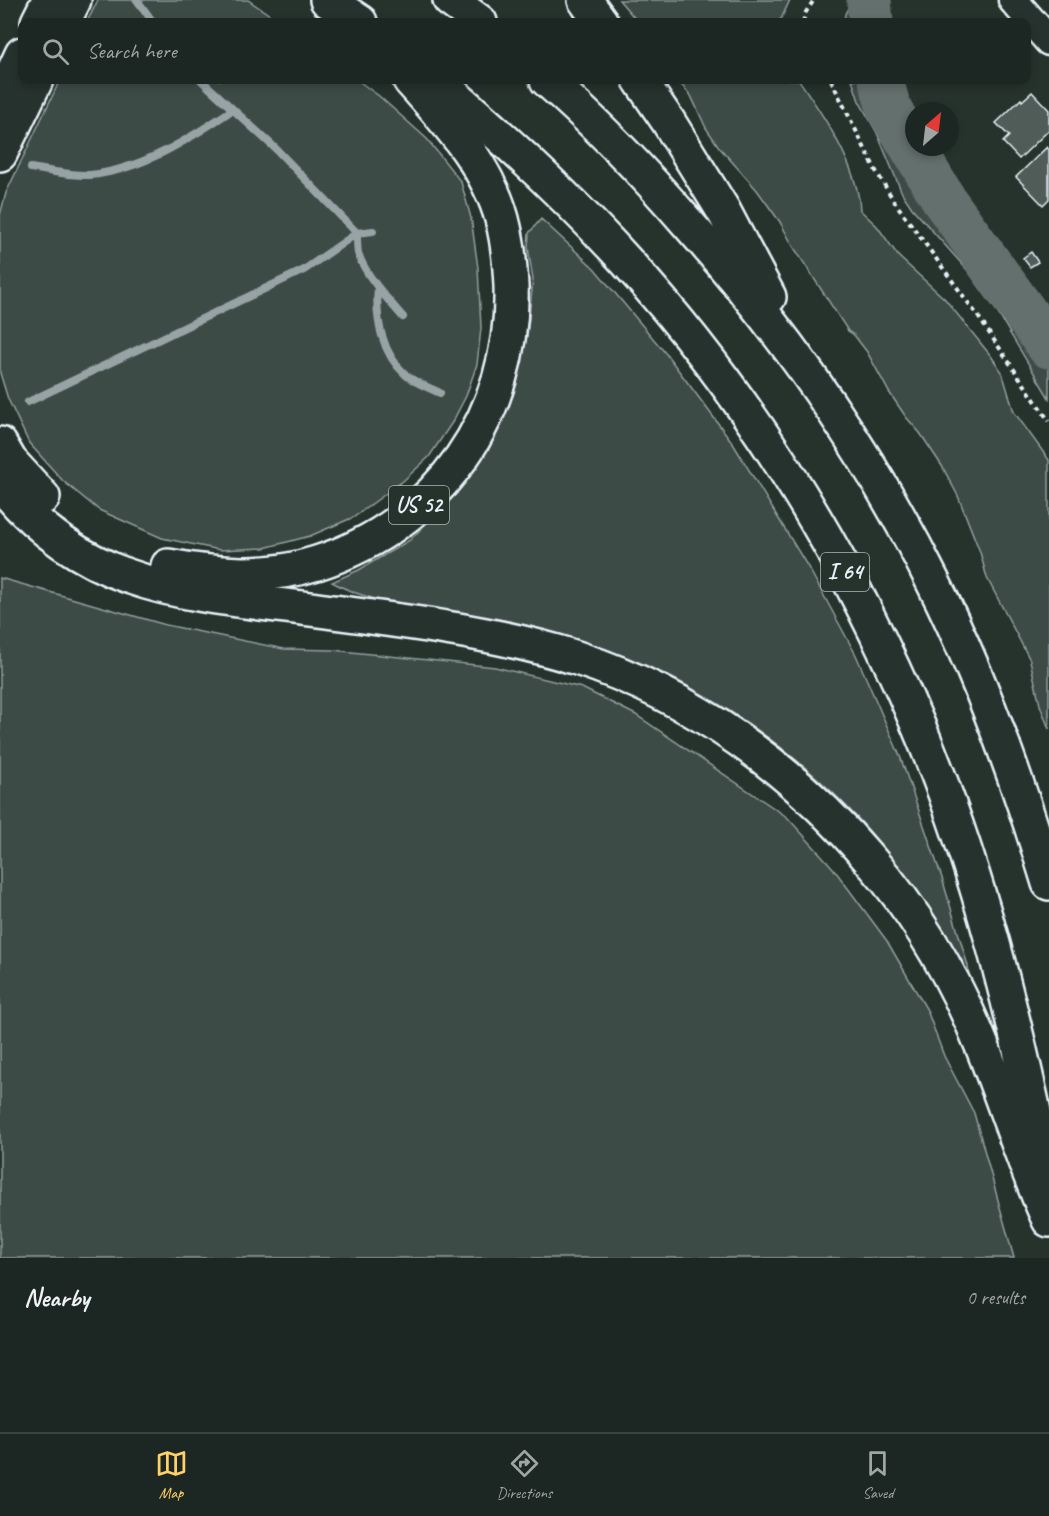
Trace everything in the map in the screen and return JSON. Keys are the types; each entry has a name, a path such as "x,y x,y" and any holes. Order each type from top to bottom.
{"highway":[{"path":"40,18 49,0"},
{"path":"65,18 74,0"},
{"path":"450,0 475,18"},
{"path":"585,0 598,18"},
{"path":"0,101 18,63"},
{"path":"0,154 34,84"},
{"name":"US 52","path":"0,444 10,461 35,491 65,518 98,539 134,556 168,566 197,571 243,574 279,571 315,564 380,535 410,514 461,460 482,426 497,388 507,348 511,306 510,260 502,218 484,175 454,130 414,84"},
{"name":"I 64","path":"441,84 501,135 567,199 627,262 687,333 743,406 839,560 881,641 919,728 952,814 1004,988 1049,1181"},
{"path":"551,84 647,176 735,277 842,424 883,489 933,582 974,670 1008,757 1049,884"},
{"path":"643,84 723,210 765,288 793,354"},
{"path":"0,483 40,527 72,549 109,570 150,585 192,594 436,627 566,655 626,676 672,699 744,743 803,790 837,823 873,863 937,953 982,1046 1049,1220"}],"street":[{"path":"1013,0 1029,18"},
{"path":"1031,20 1049,41"}],"path":[{"path":"804,18 814,0"},
{"path":"833,84 876,171 894,201 975,312 1049,422"}],"shaded area":[{"path":"98,0 248,0 274,18 89,18"},
{"path":"619,0 790,0 781,18 635,18"},
{"path":"849,6 859,7 860,18 844,18"},
{"path":"58,84 362,84 427,139 461,182 471,218 478,268 481,328 477,364 466,396 453,421 429,457 403,481 354,517 310,536 264,548 220,550 162,538 99,510 63,481 29,443 8,399 0,373 0,215 6,193"},
{"path":"680,84 802,84 828,125 846,159 858,193 860,210 877,226 899,257 945,299 1002,372 1014,412 1049,460 1049,729 1040,705 1030,660 987,578 980,552 958,496 942,466 889,392 867,352 848,331 780,222 706,128 691,96"},
{"path":"853,84 872,84 885,124 904,161 942,221 978,270 991,295 1049,365 1049,398 996,310 968,271 912,208 902,193 877,133 859,101"},
{"path":"541,219 594,268 667,355 732,442 811,572 856,655 900,756 942,878 969,976 905,876 858,818 804,766 744,720 712,700 641,663 559,634 496,618 375,599 332,582 359,570 410,540 456,494 490,447 513,394 527,336 533,280 528,247 529,233"},
{"path":"0,578 166,625 284,649 332,650 495,667 582,688 636,715 787,817 833,868 887,941 927,1010 944,1056 974,1113 1014,1258 0,1258"}],"building":[{"path":"1032,92 1049,110 1049,130 1019,159 1003,142 1009,136 996,123 1021,99 1022,101"},
{"path":"1047,147 1049,150 1049,199 1043,205 1016,177"},
{"path":"1031,252 1038,262 1030,267 1023,258"}],"waterway":[{"path":"137,0 150,18"},
{"path":"869,0 871,18"},
{"path":"205,84 275,148 357,233 373,231"},
{"path":"882,84 889,109 946,203 1049,346"},
{"path":"31,168 90,175 128,167 183,142 232,110"},
{"path":"357,233 358,253 361,261 378,287 403,317"},
{"path":"28,402 304,270 357,233"},
{"path":"378,288 379,324 391,357 410,378 440,393"}]}
